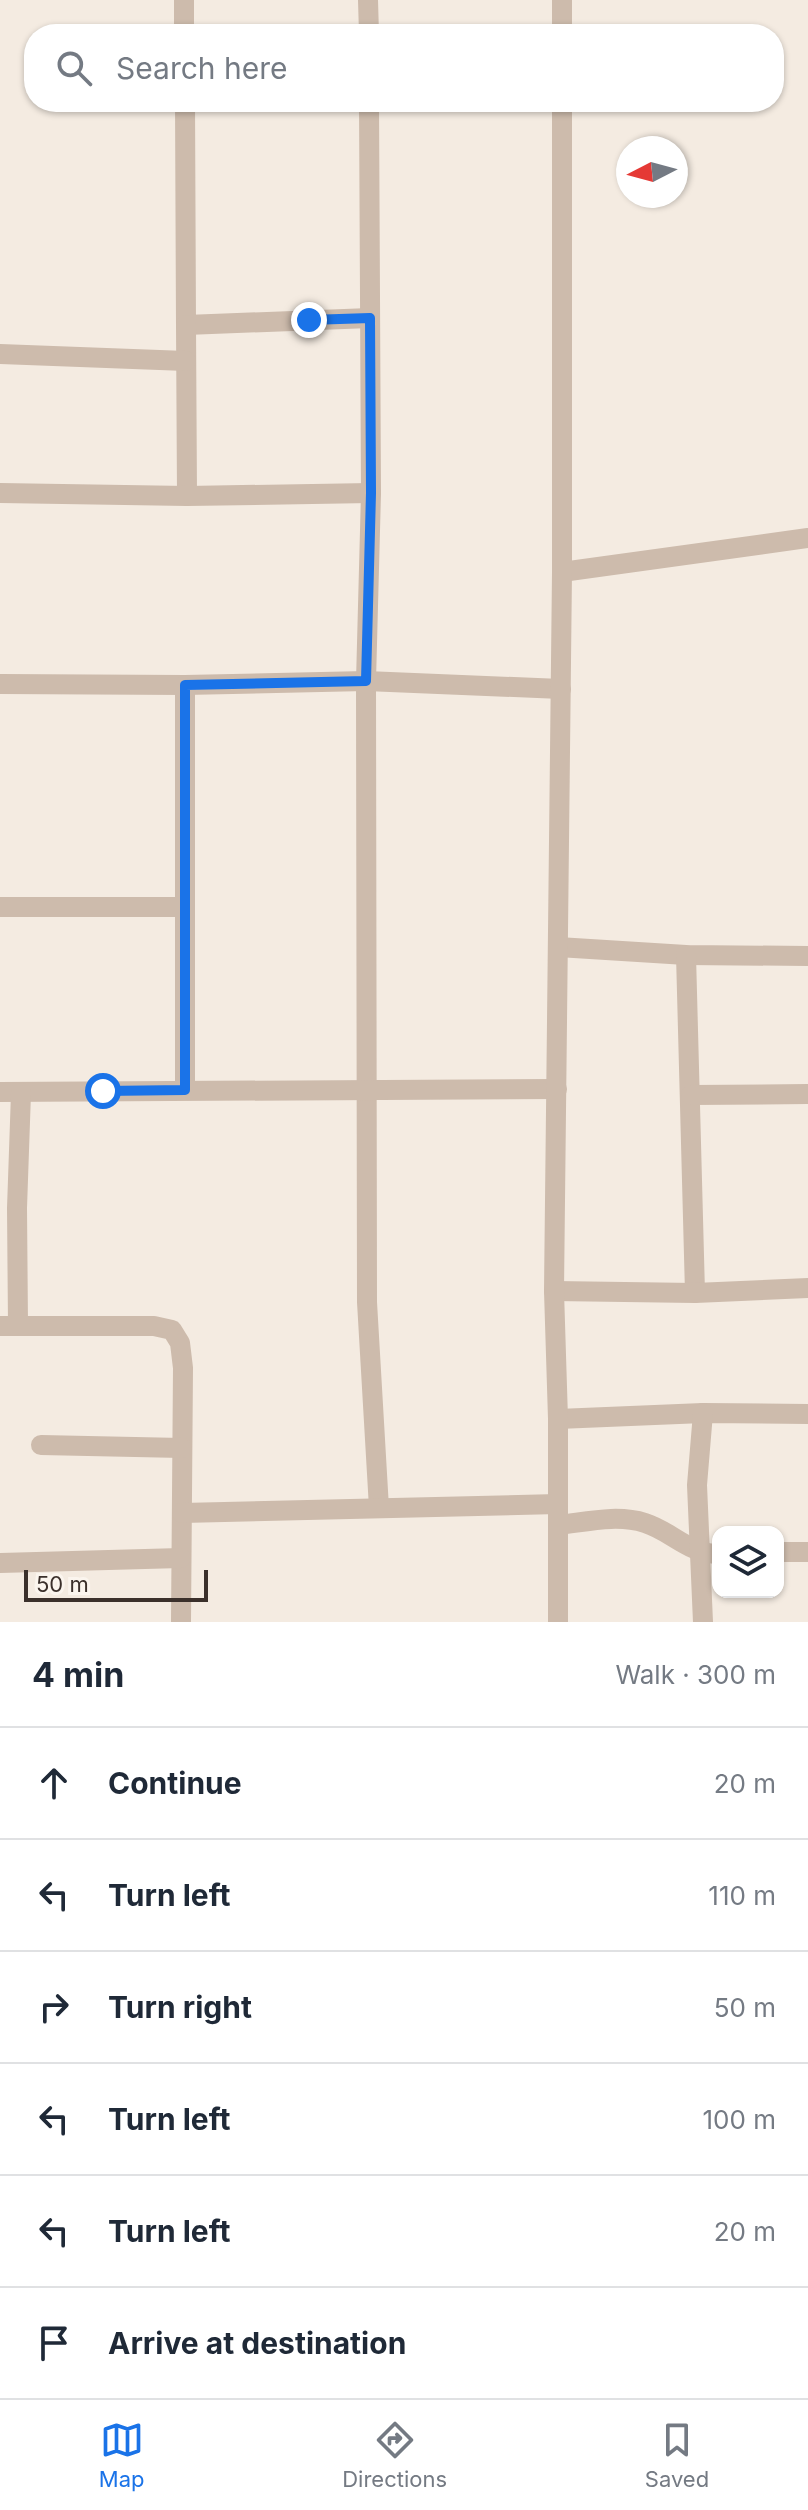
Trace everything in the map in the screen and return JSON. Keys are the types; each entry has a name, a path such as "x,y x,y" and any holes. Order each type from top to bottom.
{"street":[{"path":"184,0 184,24"},
{"path":"368,0 369,24"},
{"path":"562,0 562,24"},
{"path":"185,112 187,496"},
{"path":"369,112 371,493 366,681 367,1302 379,1508"},
{"path":"558,1622 558,1419 554,1291 562,572 562,112"},
{"path":"186,325 370,318"},
{"path":"0,354 186,361"},
{"path":"0,493 187,496 371,493"},
{"path":"562,572 808,538"},
{"path":"0,684 185,685 366,681 561,689"},
{"path":"185,685 185,1090"},
{"path":"0,907 183,907"},
{"path":"558,947 686,955 808,956"},
{"path":"686,955 695,1293"},
{"path":"0,1092 557,1089"},
{"path":"21,1093 8,1208 9,1325 154,1326 172,1330 180,1343 183,1368 181,1622"},
{"path":"691,1095 808,1094"},
{"path":"554,1291 695,1293 808,1288"},
{"path":"558,1419 703,1413 808,1414"},
{"path":"703,1413 697,1485 698,1523 710,1554 703,1622"},
{"path":"41,1445 182,1448"},
{"path":"182,1513 379,1508 622,1518 647,1523 710,1554"},
{"path":"784,1552 808,1552"},
{"path":"0,1563 181,1558"}],"route":[{"path":"103,1091 185,1090 185,685 366,681 371,493 370,318 309,320"}]}
